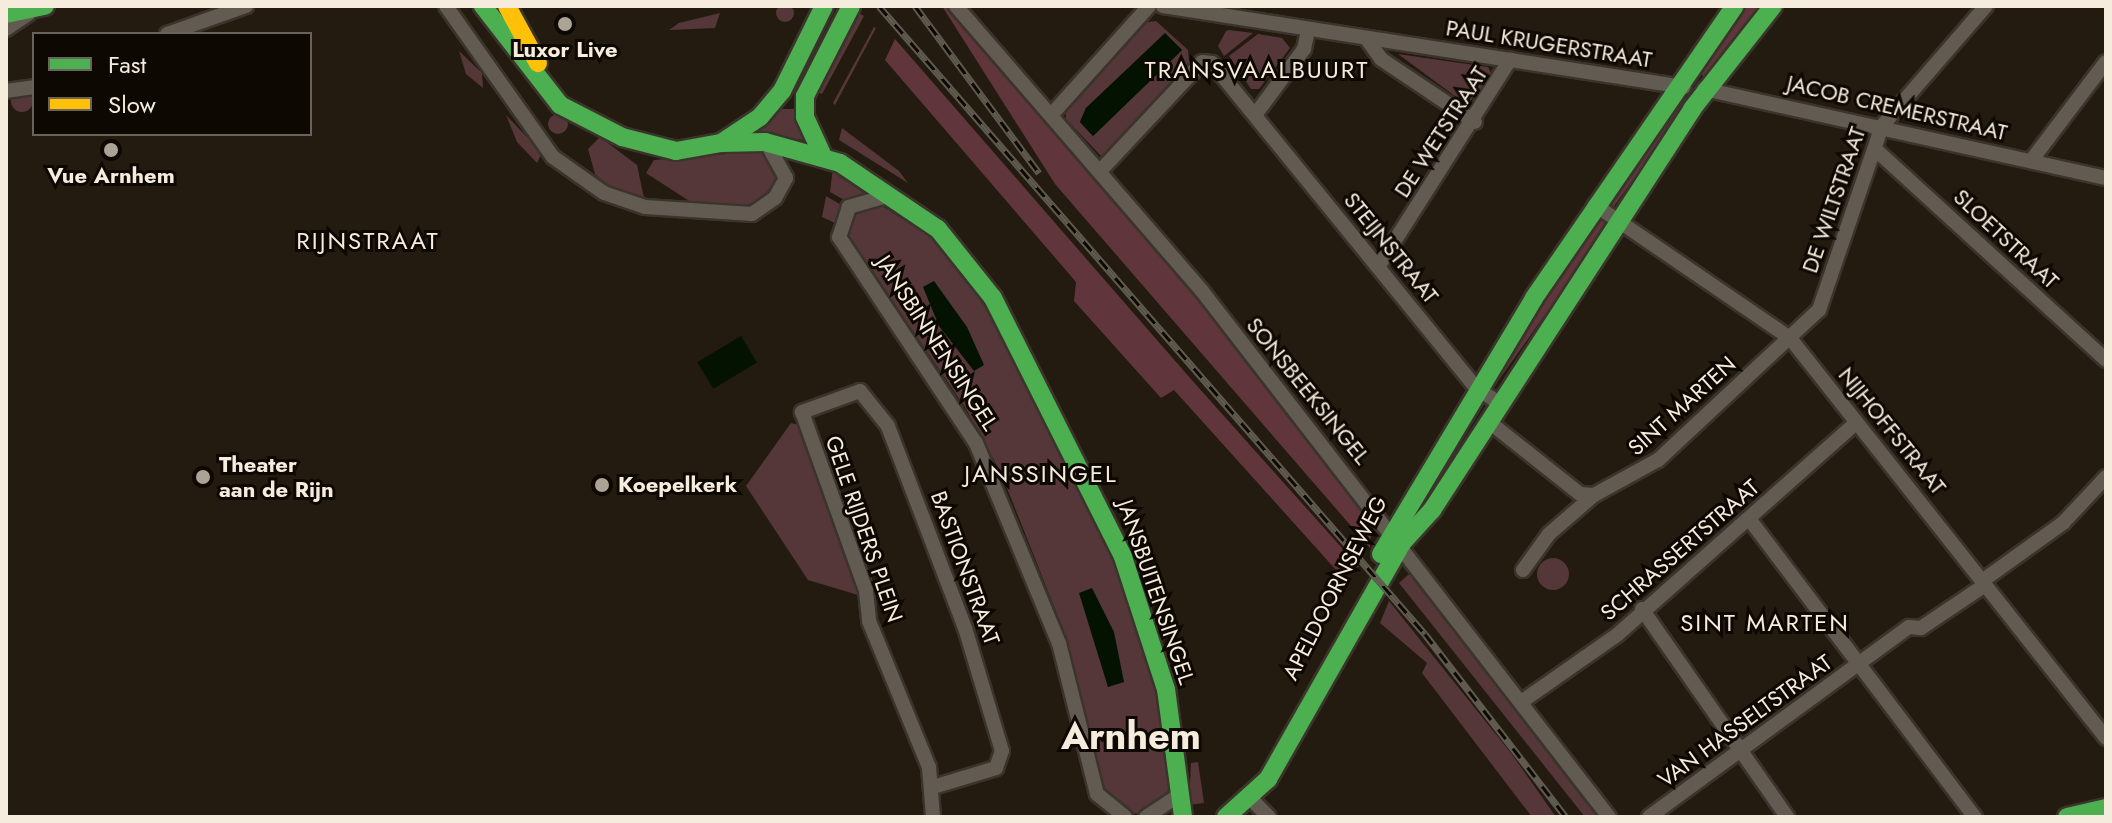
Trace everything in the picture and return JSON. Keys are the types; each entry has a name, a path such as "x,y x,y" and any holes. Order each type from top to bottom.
{"main road":[{"path":"483,6 531,76 576,116 676,151 721,143 765,142 814,146 805,96 851,6"},
{"path":"507,6 576,116"},
{"path":"721,143 773,104 824,6"},
{"name":"APELDOORNSEWEG","path":"1238,810 1299,720 1476,388 1595,205 1735,6"},
{"name":"APELDOORNSEWEG","path":"1397,538 1432,510 1618,220 1708,90 1773,6"},
{"path":"6,14 42,7"},
{"name":"JANSBUITENSINGEL","path":"814,146 895,196 938,229 993,298 1077,453 1159,663 1183,817"},
{"path":"2067,817 2106,808"}],"street":[{"path":"173,32 246,6"},
{"path":"446,6 553,157 604,193 645,207 752,214 775,198 786,178 765,142"},
{"name":"SONSBEEKSINGEL","path":"956,6 1102,169 1202,291 1524,700 1609,817"},
{"path":"1053,113 1149,6"},
{"name":"PAUL KRUGERSTRAAT","path":"1163,6 1228,12 1308,30 1678,86"},
{"name":"DE WILTSTRAAT","path":"1790,338 1819,310 1882,126 1986,6"},
{"path":"6,29 42,7"},
{"path":"1255,115 1304,49 1308,30"},
{"path":"1366,38 1381,59 1475,122"},
{"name":"DE WETSTRAAT","path":"1378,267 1475,122 1510,60"},
{"name":"STEIJNSTRAAT","path":"1102,169 1202,62 1217,66 1476,388 1499,403"},
{"path":"2031,161 2106,62"},
{"name":"JACOB CREMERSTRAAT","path":"1678,86 1882,126 2106,178"},
{"path":"8,90 32,87"},
{"name":"SLOETSTRAAT","path":"1876,150 2106,360"},
{"name":"JANSBINNENSINGEL","path":"895,196 853,203 839,237 938,378 997,485 1075,692 1097,794 1125,817"},
{"name":"NIJHOFFSTRAAT","path":"1595,205 1790,338 2106,738"},
{"name":"SINT MARTEN","path":"1523,570 1549,534 1594,495 1658,460 1790,338"},
{"name":"BASTIONSTRAAT","path":"802,412 860,391 877,406 965,628 1002,751 996,768 933,787"},
{"name":"GELE RIJDERS PLEIN","path":"802,412 933,787 933,817"},
{"path":"1488,421 1561,480 1594,495"},
{"name":"SCHRASSERTSTRAAT","path":"1524,700 1571,661 1594,653 1750,520 1781,483 1856,423"},
{"path":"2047,534 2106,464"},
{"path":"2047,534 2106,477"},
{"path":"1750,520 1975,817"},
{"name":"VAN HASSELTSTRAAT","path":"1649,817 1860,665 1984,583 2047,534"},
{"path":"1642,609 1787,817"},
{"path":"1146,817 1181,794"},
{"path":"1238,810 1269,817"}],"shaded area":[{"path":"781,4 789,4 794,13 792,20 781,22 776,17 776,9"},
{"path":"942,6 951,6 1251,361 1372,522 1370,548 1055,184"},
{"path":"1745,6 1767,6 1703,77 1702,74"},
{"path":"720,13 715,28 669,30 679,23"},
{"path":"859,13 864,16 822,94 813,90"},
{"path":"1156,21 1188,50 1190,70 1102,157 1066,119 1065,106 1141,23","holes":["1165,34 1182,50 1093,136 1080,122 1086,108"]},
{"path":"876,28 835,105 833,103"},
{"path":"1226,31 1253,33 1224,56 1218,46"},
{"path":"1165,33 1182,50 1093,136 1080,122 1086,108"},
{"path":"1258,34 1282,38 1290,48 1259,89 1251,89 1229,56"},
{"path":"895,39 1359,567 1337,571 1174,390 1161,398 1074,301 1076,282 885,60"},
{"path":"459,51 482,73 483,88 466,74"},
{"path":"1398,54 1488,67 1492,75 1467,105"},
{"path":"22,90 30,93 30,109 22,112 14,109 11,101 14,93"},
{"path":"1670,102 1688,104 1612,209 1608,206"},
{"path":"777,109 794,109 803,140 754,134"},
{"path":"558,114 565,117 568,124 565,131 558,134 551,131 548,124 551,117"},
{"path":"506,115 542,153 537,163 517,142"},
{"path":"842,128 899,171 908,183 839,140"},
{"path":"600,137 637,165 644,198 612,190 595,174 588,149"},
{"path":"764,151 780,176 753,209 697,206 646,173 654,160"},
{"path":"833,168 870,190 848,202 830,192"},
{"path":"826,196 843,206 835,223 822,217"},
{"path":"879,204 941,244 985,303 1101,520 1162,702 1170,794 1146,814 1123,813 1105,797 1067,639 1001,473 966,409 845,231 851,213"},
{"path":"1598,215 1608,226 1491,391 1486,380"},
{"path":"934,281 967,327 984,365 974,371 939,326 923,287"},
{"path":"741,336 757,363 713,389 697,362"},
{"path":"791,423 803,426 858,595 808,580 746,486"},
{"path":"1553,558 1564,563 1569,574 1564,585 1553,590 1542,585 1537,574 1542,563"},
{"path":"1408,575 1416,575 1600,817 1585,817 1399,583"},
{"path":"1092,588 1114,632 1124,682 1108,687 1079,593"},
{"path":"1389,601 1511,753 1556,817 1532,817 1422,673 1427,663 1380,623"},
{"path":"1198,762 1204,803 1189,805 1191,763"}],"railway":[{"path":"879,6 1425,634 1566,817"},
{"path":"915,6 1039,173"}],"traffic: fast":[{"path":"6,14 45,6"},
{"path":"483,6 560,105 622,137 676,151 721,143 760,117 782,91 824,6"},
{"path":"822,154 805,117 805,96 851,6"},
{"path":"1381,554 1534,298 1735,6"},
{"path":"1226,817 1268,779 1402,543 1432,510 1692,109 1773,6"},
{"path":"721,143 765,142 840,163 938,229 993,298 1123,557 1166,689 1183,817"},
{"path":"2067,817 2106,808"}],"traffic: slow":[{"path":"507,6 538,63"}],"place":[{"name":"Luxor Live","path":"565,24"},
{"name":"Vue Arnhem","path":"111,150"},
{"name":"Theater aan de Rijn","path":"203,477"},
{"name":"Koepelkerk","path":"602,485"}],"district":[{"name":"TRANSVAALBUURT","path":"1257,70"},
{"name":"RIJNSTRAAT","path":"368,241"},
{"name":"JANSSINGEL","path":"1041,474"},
{"name":"SINT MARTEN","path":"1765,623"},
{"name":"Arnhem","path":"1131,736"}]}
